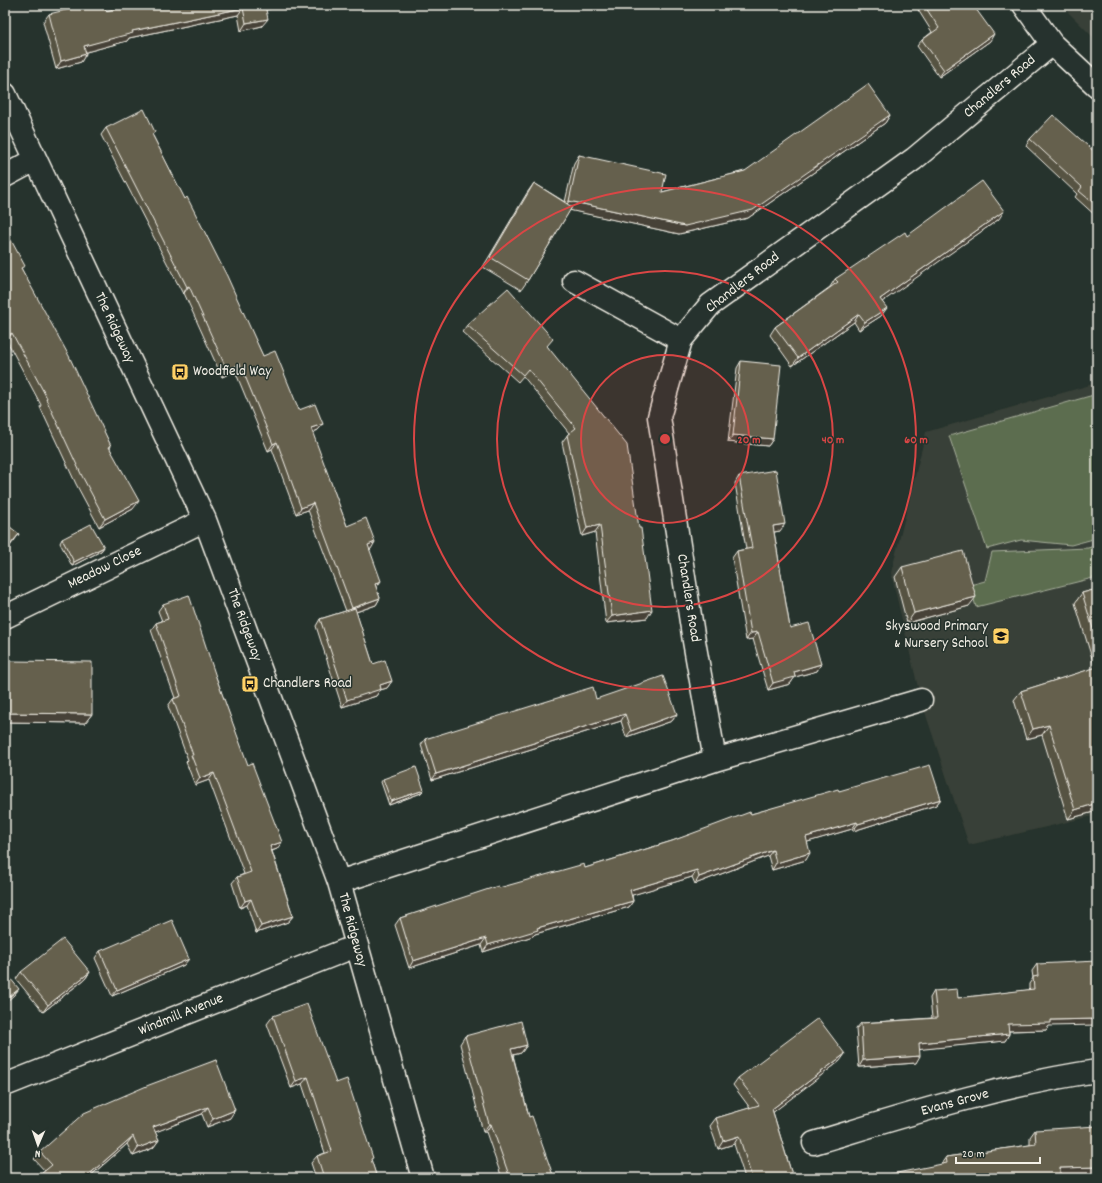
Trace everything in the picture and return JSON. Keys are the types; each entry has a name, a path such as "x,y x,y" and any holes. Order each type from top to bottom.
{"street":[{"path":"1024,5 1052,44 1097,86"},
{"name":"Chandlers Road","path":"716,760 694,641 659,417 681,340 710,304 914,159 1052,44"},
{"name":"The Ridgeway","path":"5,94 205,520 339,882 356,946 424,1178"},
{"path":"5,176 35,160"},
{"path":"574,281 681,340"},
{"name":"Meadow Close","path":"5,617 205,520"},
{"path":"339,882 716,760 921,700"},
{"name":"Windmill Avenue","path":"5,1085 356,946"},
{"name":"Evans Grove","path":"814,1143 890,1120 1007,1089 1097,1071"}],"shaded area":[{"path":"1063,5 1097,5 1097,41 1066,10"},
{"name":"Skyswood Primary & Nursery School","path":"1097,383 1097,815 969,845 921,700 891,573 926,432"}],"green space":[{"path":"1097,394 1097,538 1071,545 1021,540 987,549 949,436"},
{"path":"1097,545 1097,577 976,607 970,585 985,581 992,552 1088,548"}],"building":[{"path":"86,5 105,5 106,11 128,5 265,5 268,19 246,23 243,8 132,31 133,33 84,46 86,54 61,61 49,14"},
{"path":"924,5 973,5 994,34 944,70 922,40 939,28"},
{"path":"868,84 890,115 753,210 685,226 569,201 579,155 666,174 662,192 745,171"},
{"path":"144,109 155,132 152,134 185,199 187,197 227,276 263,356 275,351 299,410 315,404 323,424 311,428 347,526 366,518 375,542 368,545 381,581 375,584 380,598 352,608 313,503 301,508 277,442 273,444 240,364 227,370 189,286 187,287 106,128"},
{"path":"1053,115 1097,154 1097,206 1079,191 1082,187 1030,139"},
{"path":"982,181 1004,211 880,299 887,308 865,322 859,314 798,358 775,327 838,282 835,279 905,232 907,236"},
{"path":"534,183 572,207 528,280 490,257"},
{"path":"5,229 25,266 21,268 69,356 111,446 109,447 139,501 105,519 82,476 46,399 47,398 12,333 5,337 5,305 7,304 5,300"},
{"path":"508,288 553,339 547,346 627,445 639,528 641,528 652,610 612,616 600,525 587,528 567,435 576,428 528,369 523,375 467,325"},
{"path":"741,361 781,365 773,439 733,435"},
{"path":"776,470 785,524 773,526 790,628 809,623 821,664 794,672 795,677 773,683 758,632 751,633 737,551 752,548 739,476"},
{"path":"5,523 19,534 5,551"},
{"path":"91,524 104,547 74,562 62,539"},
{"path":"963,551 976,597 914,613 902,567"},
{"path":"1097,589 1097,642 1082,593"},
{"path":"189,595 216,677 248,765 252,763 282,842 270,846 293,916 261,926 251,899 245,901 237,877 251,872 214,773 200,778 191,755 193,755 173,699 181,696 156,623 168,619 163,604"},
{"path":"355,608 373,664 385,660 392,681 380,685 381,689 347,700 320,619"},
{"path":"9,661 92,662 92,714 8,713"},
{"path":"1097,667 1097,803 1075,810 1049,725 1033,729 1021,691"},
{"path":"663,676 677,714 631,731 625,714 436,774 425,739 593,687 596,699"},
{"path":"930,765 941,799 858,824 857,822 806,837 810,853 776,863 773,850 699,877 697,870 630,890 633,901 537,928 538,930 488,945 486,938 413,961 400,918 498,886 499,888 584,864 585,868 672,841 750,812 751,814"},
{"path":"416,767 424,790 391,801 383,779"},
{"path":"172,920 189,959 117,990 100,951"},
{"path":"63,939 90,972 48,1005 21,972"},
{"path":"1097,961 1097,1019 1051,1020 1051,1023 1008,1024 1009,1034 919,1043 920,1056 863,1060 861,1023 937,1018 934,991 957,989 958,998 1034,989 1033,977 1038,976 1037,964"},
{"path":"5,972 19,989 5,1000"},
{"path":"307,1004 336,1083 347,1079 373,1158 371,1159 377,1178 324,1178 317,1156 332,1151 308,1077 296,1081 273,1016"},
{"path":"818,1018 845,1054 772,1109 793,1178 752,1178 739,1136 723,1141 716,1118 759,1105 738,1078"},
{"path":"521,1021 527,1045 511,1049 529,1117 532,1116 554,1178 510,1178 491,1124 489,1124 465,1036"},
{"path":"216,1060 235,1110 213,1119 208,1107 153,1127 159,1140 138,1148 133,1136 85,1178 36,1178 52,1165 40,1152 84,1113 149,1085"},
{"path":"1097,1126 1097,1167 1060,1168 1060,1178 872,1178 947,1163 946,1157 1036,1144 1035,1130"}],"place":[{"name":"Woodfield Way","path":"180,372"},
{"name":"Skyswood Primary & Nursery School","path":"1001,636"},
{"name":"Chandlers Road","path":"250,684"}]}
